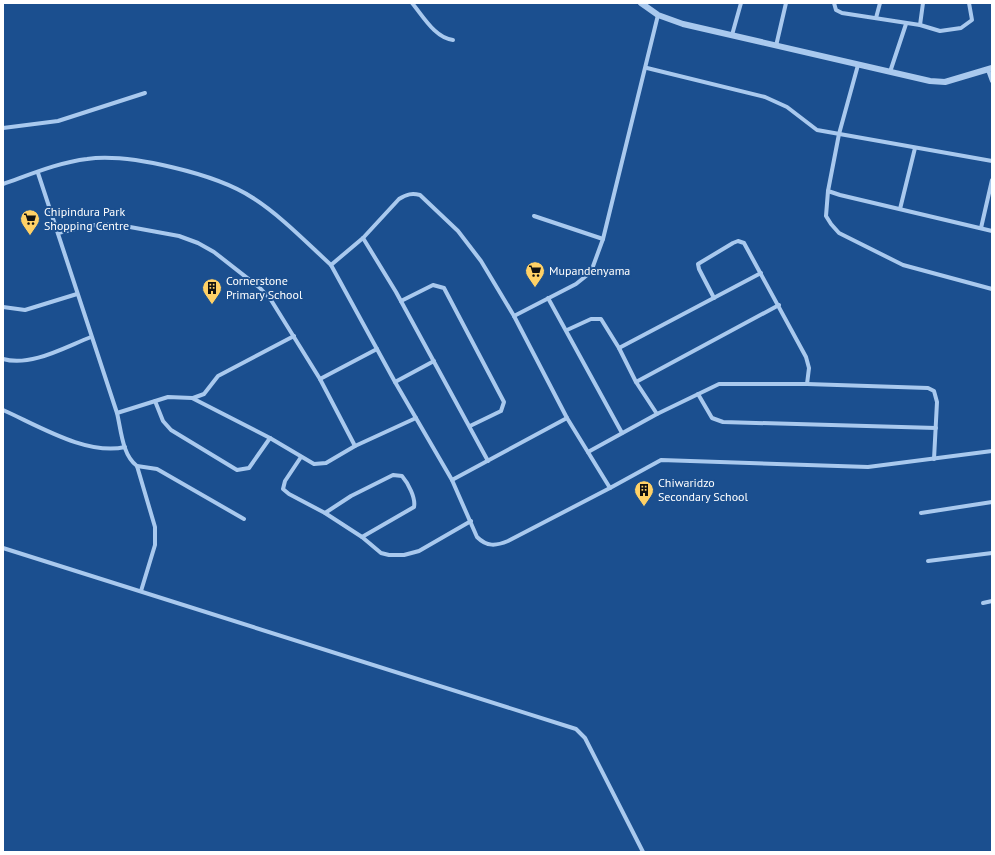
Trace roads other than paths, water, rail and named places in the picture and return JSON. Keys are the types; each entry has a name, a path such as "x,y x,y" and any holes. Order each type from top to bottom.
{"street":[{"path":"412,3 438,33 447,39 453,40"},
{"path":"641,3 658,15 683,24 858,65 930,81 945,82 990,69 992,81"},
{"path":"732,35 741,3"},
{"path":"776,46 786,3"},
{"path":"834,3 836,10 842,13 920,25 940,31 961,28 972,20 969,3"},
{"path":"876,18 880,3"},
{"path":"920,25 923,3"},
{"path":"514,316 576,284 592,269 603,239 658,15"},
{"path":"890,72 906,24"},
{"path":"858,65 840,134 828,190 826,216 839,233 903,265 992,289"},
{"path":"646,68 765,97 787,107 818,130 992,161"},
{"path":"3,128 58,121 145,93"},
{"path":"900,209 915,148"},
{"path":"3,184 88,159 122,160 178,168 236,188 254,198 331,265 395,382 452,480 477,537 488,545 500,544 610,488 661,460 848,467 889,465 992,451"},
{"path":"38,173 117,413 125,447 133,463 137,466 157,470 244,519"},
{"path":"981,228 992,180"},
{"path":"828,190 840,195 992,231"},
{"path":"331,265 363,238 399,199 405,195 413,193 420,195 458,231 469,244 514,316 567,418 610,488"},
{"path":"534,216 603,239"},
{"path":"58,233 104,224 179,236 198,243 214,252 260,288 272,300 320,379 355,446"},
{"path":"363,238 401,302 488,461"},
{"path":"714,298 699,269 698,264 733,243 738,241 744,243 779,305 806,358 809,368 807,384"},
{"path":"619,348 761,273"},
{"path":"401,302 433,285 444,288 504,402 501,410 470,426"},
{"path":"3,307 25,310 77,294"},
{"path":"548,298 567,330 622,433"},
{"path":"636,382 779,305"},
{"path":"567,330 591,319 598,318 605,323 636,382 657,414"},
{"path":"117,413 174,396 197,398 204,394 218,376 294,336"},
{"path":"3,359 17,362 34,359 91,337"},
{"path":"320,379 378,349"},
{"path":"395,382 434,362"},
{"path":"588,452 657,414 719,384 807,384 928,388 934,391 937,397 934,459"},
{"path":"698,394 712,418 723,422 936,428"},
{"path":"192,398 270,438 301,457 319,465 326,463 355,446 416,418"},
{"path":"155,401 166,426 179,436 237,470 249,468 270,438"},
{"path":"3,410 49,432 94,448 104,449 125,447"},
{"path":"452,480 567,418"},
{"path":"301,457 285,481 283,489 288,494 325,512 362,537 381,553 404,555 419,551 471,521"},
{"path":"137,466 154,527 155,545 141,591"},
{"path":"325,512 351,496 393,475 402,476 415,502 414,506 362,537"},
{"path":"921,513 992,502"},
{"path":"3,548 576,729 585,738 643,852"},
{"path":"928,561 992,553"},
{"path":"983,603 992,601"}],"place":[{"name":"Chipindura Park Shopping Centre","path":"30,236"},
{"name":"Mupandenyama","path":"535,288"},
{"name":"Cornerstone Primary School","path":"212,305"},
{"name":"Chiwaridzo Secondary School","path":"644,507"}]}
